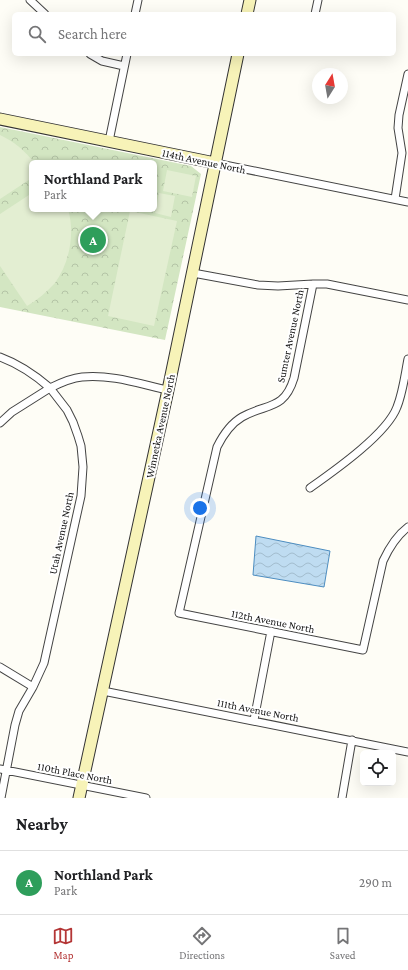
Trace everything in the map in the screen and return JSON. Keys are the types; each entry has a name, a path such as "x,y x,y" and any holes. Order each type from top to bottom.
{"street":[{"path":"30,0 43,12"},
{"path":"135,12 138,0"},
{"path":"247,12 250,0"},
{"path":"315,12 318,0"},
{"path":"93,56 102,61 124,66"},
{"path":"109,141 126,56"},
{"name":"Winnetka Avenue North","path":"79,798 168,390 238,56"},
{"path":"395,199 402,152 398,128 399,115 408,74"},
{"name":"114th Avenue North","path":"0,119 408,202"},
{"path":"193,273 258,285 334,285 408,300"},
{"name":"Sumter Avenue North","path":"179,613 217,447 222,436 238,420 251,413 276,404 284,398 290,389 294,378 313,284"},
{"name":"Utah Avenue North","path":"0,357 21,366 37,376 58,398 73,422 81,446 83,477 81,496 48,648 40,674 19,711 3,770 1,798"},
{"path":"310,488 347,461 388,422 397,407 408,358"},
{"path":"0,423 12,412 50,388 65,381 81,377 116,379 168,390"},
{"name":"112th Avenue North","path":"179,613 363,650 383,561 396,538 408,527"},
{"path":"254,720 271,631"},
{"path":"0,667 33,687"},
{"name":"111th Avenue North","path":"103,691 408,752"},
{"path":"342,798 352,740"},
{"name":"110th Place North","path":"3,770 146,798"}],"green space":[{"path":"0,127 191,166 201,174 165,340 0,307"},
{"path":"0,135 19,147 32,160 29,160 29,180 0,199"},
{"path":"167,170 196,176 192,197 163,191"},
{"path":"159,193 175,196 171,217 155,213 157,212"},
{"path":"29,195 29,212 69,212 71,237 68,257 55,283 42,296 27,306 0,266 0,214"},
{"path":"130,212 177,221 154,326 108,316"}],"water":[{"path":"256,536 330,551 324,587 253,575"}],"place":[{"name":"Northland Park","path":"93,240"}]}
